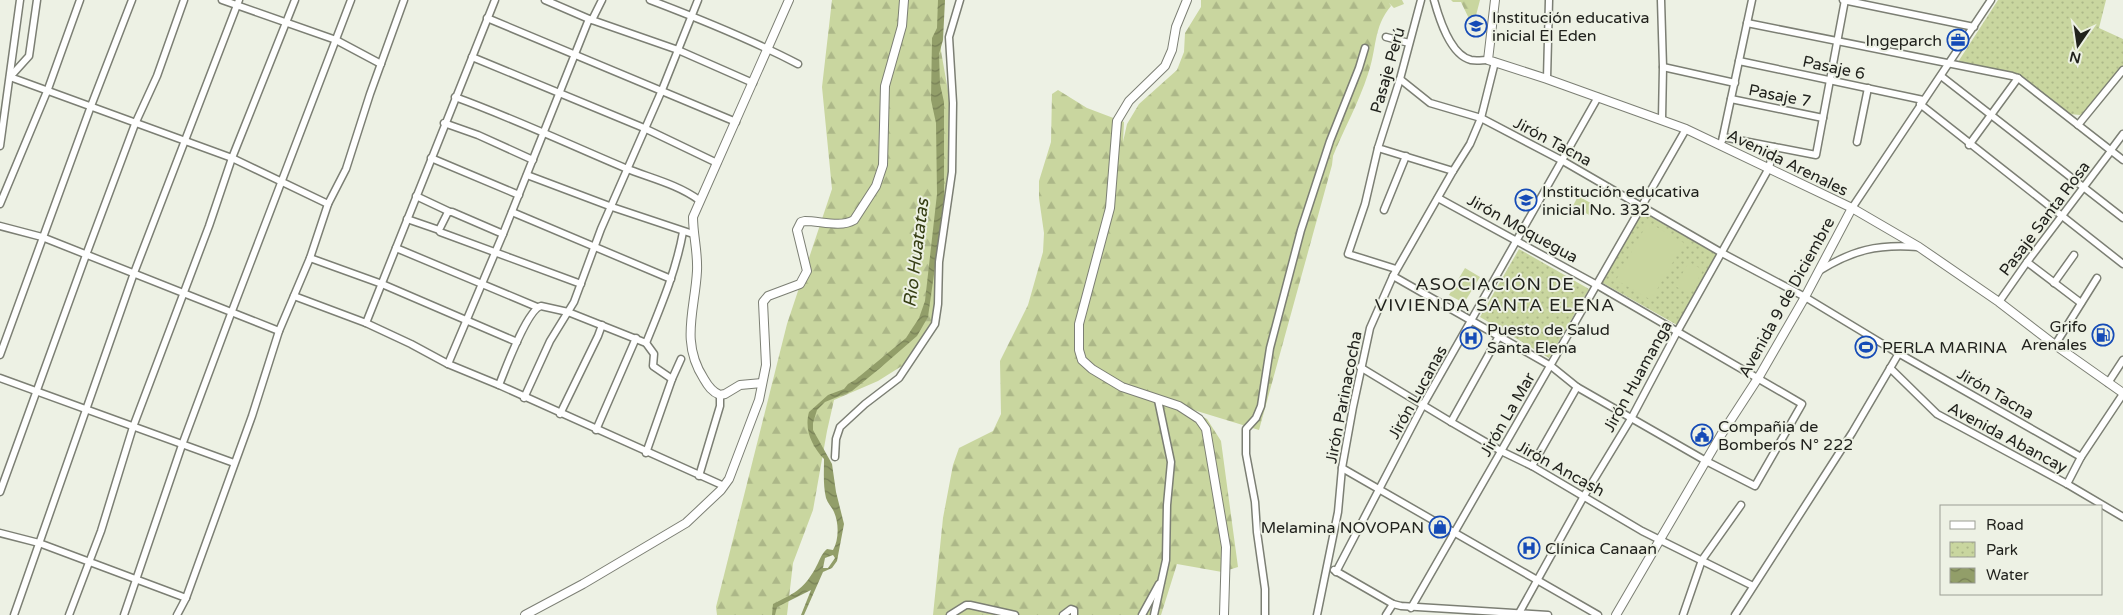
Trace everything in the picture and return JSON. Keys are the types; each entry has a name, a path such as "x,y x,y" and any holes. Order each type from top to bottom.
{"main road":[{"path":"762,384 740,385 720,395 710,388 698,371 691,353 690,321 697,270 693,217 789,0"},
{"path":"525,615 686,524 724,486 759,400 766,365 763,302 768,296 800,284 807,272 799,242 798,226 805,221 837,224 854,220 876,186 883,165 885,86 902,26 904,0"},
{"path":"1188,0 1176,27 1170,59 1130,101 1117,121 1110,208 1079,324 1078,340 1082,360 1092,369 1122,387 1179,406 1190,412 1202,423 1208,434 1226,547 1224,615"},
{"path":"1491,61 1495,0"},
{"name":"Avenida Arenales","path":"1491,61 1722,141 1769,168 1852,208 1919,247 1999,302 2055,345 2123,393"},
{"name":"Avenida 9 de Diciembre","path":"1616,615 1805,297 1852,208"}],"street":[{"path":"0,146 20,0"},
{"path":"10,77 29,56 37,0"},
{"path":"0,204 48,90 80,0"},
{"path":"0,355 90,106 132,0"},
{"path":"0,491 135,124 157,76 184,0"},
{"path":"222,0 238,3 336,40 381,64"},
{"path":"69,615 90,562 134,427 183,293 210,226 232,158 296,0"},
{"path":"124,615 182,445 281,180 351,0"},
{"path":"177,615 186,598 252,416 279,331 310,258 328,204 346,169 404,0"},
{"path":"366,323 494,0"},
{"path":"545,0 591,20 678,50 753,83"},
{"path":"448,364 576,54 602,0"},
{"path":"650,0 768,48 798,64"},
{"path":"524,398 550,341 574,302 595,246 644,128 662,90 698,0"},
{"path":"836,456 836,439 840,428 865,404 899,378 935,324 938,304 939,262 952,172 953,103 949,37 960,0"},
{"name":"Pasaje Perú","path":"1396,269 1348,254 1365,204 1378,148 1400,79 1421,0"},
{"name":"Avenida Arenales","path":"1434,0 1441,25 1459,53 1470,60 1491,61"},
{"path":"1547,79 1549,0"},
{"path":"1660,0 1663,67 1662,119"},
{"path":"1752,0 1722,141 1816,155 1844,0 1974,27"},
{"name":"Avenida 9 de Diciembre","path":"1852,208 1921,102 1941,76 1991,0"},
{"path":"14,615 134,274 238,3"},
{"path":"488,18 736,122"},
{"path":"1747,22 2018,78 2123,160"},
{"path":"1386,37 1409,43"},
{"path":"1265,615 1265,589 1255,502 1246,454 1246,429 1256,418 1261,406 1270,348 1301,230 1330,141 1359,68 1364,48"},
{"path":"472,57 644,128 716,162"},
{"name":"Jirón Parinacocha","path":"1317,615 1338,512 1342,468 1360,368 1370,328 1392,276 1470,144 1480,118 1491,61"},
{"name":"Pasaje 6","path":"1739,61 1868,88 1921,102"},
{"path":"1663,67 1735,83"},
{"path":"2078,125 2123,70"},
{"path":"1941,76 2123,218"},
{"path":"10,77 232,158 328,204"},
{"path":"1969,145 2018,78"},
{"name":"Jirón Tacna","path":"1400,79 1430,103 1480,118 1563,161 1722,253 1805,297 2081,457"},
{"path":"1857,142 1868,88"},
{"path":"455,97 509,116 627,169 663,181 700,200"},
{"name":"Jirón Lucanas","path":"1336,572 1423,406 1598,97"},
{"name":"Pasaje 7","path":"1732,99 1823,118"},
{"path":"1921,102 1969,145 2123,264"},
{"path":"444,123 478,135 533,160"},
{"name":"Jirón La Mar","path":"1411,608 1686,129"},
{"name":"Pasaje Santa Rosa","path":"1999,302 2123,134"},
{"path":"1378,148 1453,171"},
{"name":"Jirón Huamanga","path":"1518,614 1584,496 1632,417 1677,332 1769,168 1774,148"},
{"path":"1384,210 1406,156"},
{"path":"431,158 519,195"},
{"path":"527,175 612,207 693,234"},
{"path":"416,196 503,234"},
{"name":"Jirón Moquegua","path":"1438,198 1597,285 1802,404 1756,486 1706,461"},
{"path":"439,230 450,212"},
{"path":"512,212 671,279"},
{"path":"407,219 581,284"},
{"path":"0,226 42,237 279,331"},
{"path":"646,343 671,279 683,232"},
{"path":"1818,272 1859,250 1907,246 1919,247"},
{"path":"396,248 537,307 568,312 636,338 646,343 654,354 653,366 672,379"},
{"path":"2054,284 2074,255"},
{"path":"310,258 382,284 517,342"},
{"path":"2027,262 2081,303"},
{"path":"1392,276 1551,366 1577,387 1706,461"},
{"path":"2055,345 2097,278"},
{"path":"294,296 366,323 448,364 724,486"},
{"path":"498,385 517,342 537,307"},
{"path":"560,414 602,325"},
{"path":"1450,422 1499,336"},
{"path":"596,430 636,338"},
{"path":"1735,615 1852,433 1899,353"},
{"path":"646,453 681,359"},
{"path":"2108,383 2123,360"},
{"name":"Jirón Ancash","path":"1360,368 1450,422 1532,466 1661,540 1753,586"},
{"name":"Avenida Abancay","path":"1890,368 1938,414 2067,484 2102,505"},
{"path":"0,378 234,463"},
{"path":"1532,466 1577,387"},
{"path":"2067,484 2081,457 2123,393"},
{"path":"699,476 720,406 720,395"},
{"path":"1154,615 1166,560 1170,462 1158,400"},
{"path":"1342,468 1598,615"},
{"path":"0,486 0,491"},
{"path":"1682,615 1702,560 1742,505"},
{"name":"Avenida Abancay","path":"2103,506 2123,518"},
{"path":"0,533 38,543 186,598"},
{"path":"1328,567 1393,604 1411,608 1548,615"},
{"path":"1142,615 1163,576"},
{"path":"1386,615 1393,604"},
{"path":"950,615 966,605 970,605 1015,615"},
{"path":"1063,615 1071,609 1074,610 1074,615"}],"green space":[{"path":"832,0 945,0 940,30 941,51 951,108 953,148 935,320 905,364 878,381 834,400 813,510 793,563 787,615 717,615 716,607 787,324 832,189 822,87"},
{"path":"1201,0 1402,0 1404,4 1394,8 1389,3 1391,6 1378,30 1371,65 1356,105 1333,156 1259,430 1187,408 1207,419 1221,441 1238,567 1222,572 1177,564 1161,615 933,615 943,518 953,465 959,448 993,431 1001,414 1000,361 1028,305 1043,252 1044,233 1039,198 1039,181 1051,142 1052,94 1058,90 1087,108 1124,122 1123,142 1127,124 1139,104 1177,70 1184,52 1185,33 1201,7"},
{"path":"1451,0 1480,0 1473,27 1461,2 1453,2"},
{"path":"1998,0 2106,0 2099,28 2123,39 2123,66 2085,113 2080,115 2069,114 2020,76 1958,62"},
{"path":"1578,196 1596,206 1591,216 1573,206"},
{"path":"1642,212 1718,255 1677,325 1601,282"},
{"path":"1648,222 1684,243 1651,300 1616,280"},
{"path":"1519,249 1589,289 1549,358 1480,317"},
{"path":"1689,262 1703,270 1690,294 1675,286"},
{"path":"1465,268 1480,277 1464,303 1449,295"}],"water":[{"path":"938,0 945,0 943,40 939,54 940,84 944,102 944,203 928,317 917,336 879,369 852,391 825,402 817,410 813,430 832,464 836,492 844,524 837,561 832,568 823,572 804,615 801,615 811,590 777,607 775,615 772,615 773,604 802,587 811,576 823,553 827,549 833,550 838,531 836,516 825,493 824,459 816,449 808,431 809,412 828,395 844,389 906,338 919,318 925,301 937,194 936,123 931,100 932,38 937,28","holes":["833,555 835,558 828,568 823,568 825,558"]},
{"name":"PERLA MARINA","path":"1859,339 1876,349 1873,356 1855,345"}],"place":[{"name":"Institución educativa inicial El Eden","path":"1476,26"},
{"name":"Ingeparch","path":"1958,40"},
{"name":"Institución educativa inicial No. 332","path":"1526,200"},
{"name":"Grifo Arenales","path":"2103,335"},
{"name":"Puesto de Salud Santa Elena","path":"1471,338"},
{"name":"PERLA MARINA","path":"1866,347"},
{"name":"Compañia de Bomberos N° 222","path":"1702,435"},
{"name":"Melamina NOVOPAN","path":"1440,527"},
{"name":"Clínica Canaan","path":"1529,548"}],"district":[{"name":"ASOCIACIÓN DE VIVIENDA SANTA ELENA","path":"1495,294"}],"water label":[{"name":"Rio Huatatas","path":"916,253"}]}
